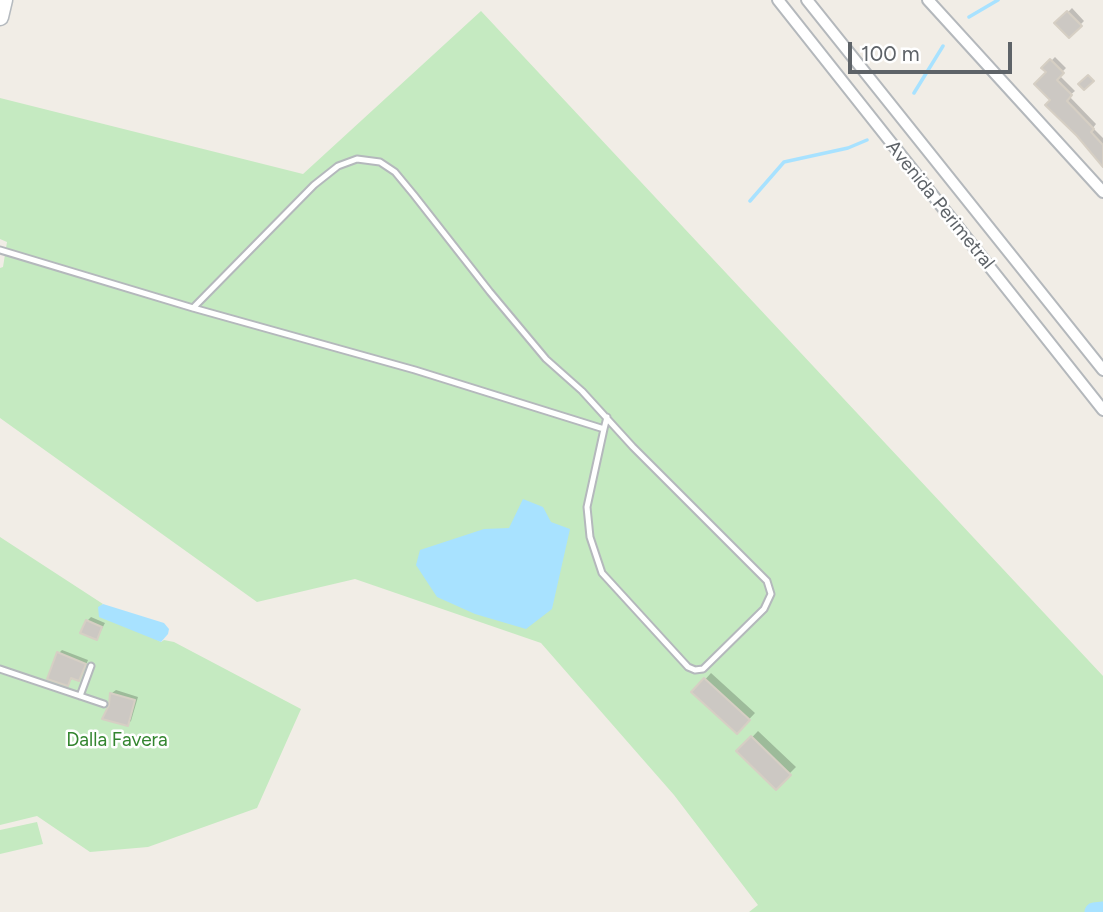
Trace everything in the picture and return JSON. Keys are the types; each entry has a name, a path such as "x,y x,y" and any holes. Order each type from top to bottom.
{"street":[{"path":"0,17 4,0"},
{"name":"Avenida Perimetral","path":"778,0 1103,410"},
{"name":"Avenida Perimetral","path":"807,0 1103,370"},
{"path":"928,0 1103,192"}],"lane":[{"path":"192,308 314,185 338,166 357,159 380,162 395,173 407,187 546,359 607,416 633,447 767,581 771,594 764,609 703,668 695,670 688,667 602,573 590,537 587,507 607,416"},
{"path":"0,250 192,308 415,370 604,429"},
{"path":"80,696 91,666"},
{"path":"0,669 104,704"}],"green space":[{"path":"481,11 1103,676 1103,912 749,912 758,905 674,795 541,643 355,579 257,602 0,418 0,268 3,267 7,242 0,239 0,98 303,174"},
{"name":"Dalla Favera","path":"0,537 103,604 98,608 161,642 174,642 301,709 257,808 148,847 90,852 37,816 0,825"},
{"path":"37,822 43,844 0,854 0,830"}],"water":[{"path":"523,499 543,507 551,522 570,529 552,609 526,629 475,614 437,597 416,565 420,550 484,529 509,528"},
{"path":"103,604 164,623 169,629 168,634 161,642 99,617 98,607"}],"building":[{"path":"1067,11 1082,26 1069,38 1054,23"},
{"path":"1050,59 1064,73 1057,80 1072,95 1067,101 1094,129 1091,132 1103,145 1103,167 1077,136 1045,105 1050,100 1034,84 1046,72 1041,68"},
{"path":"1088,75 1094,81 1084,90 1078,84"},
{"path":"86,620 102,627 97,640 80,633"},
{"path":"57,652 86,664 79,681 71,678 68,686 47,679"},
{"path":"704,678 750,720 737,734 691,692"},
{"path":"110,693 135,700 128,726 102,719 109,705"},
{"path":"751,736 791,775 776,790 736,751"}],"waterway":[{"path":"969,17 998,0"},
{"path":"914,93 943,46"},
{"path":"750,201 784,162 848,148 867,140"},
{"path":"1094,912 1103,911"}]}
